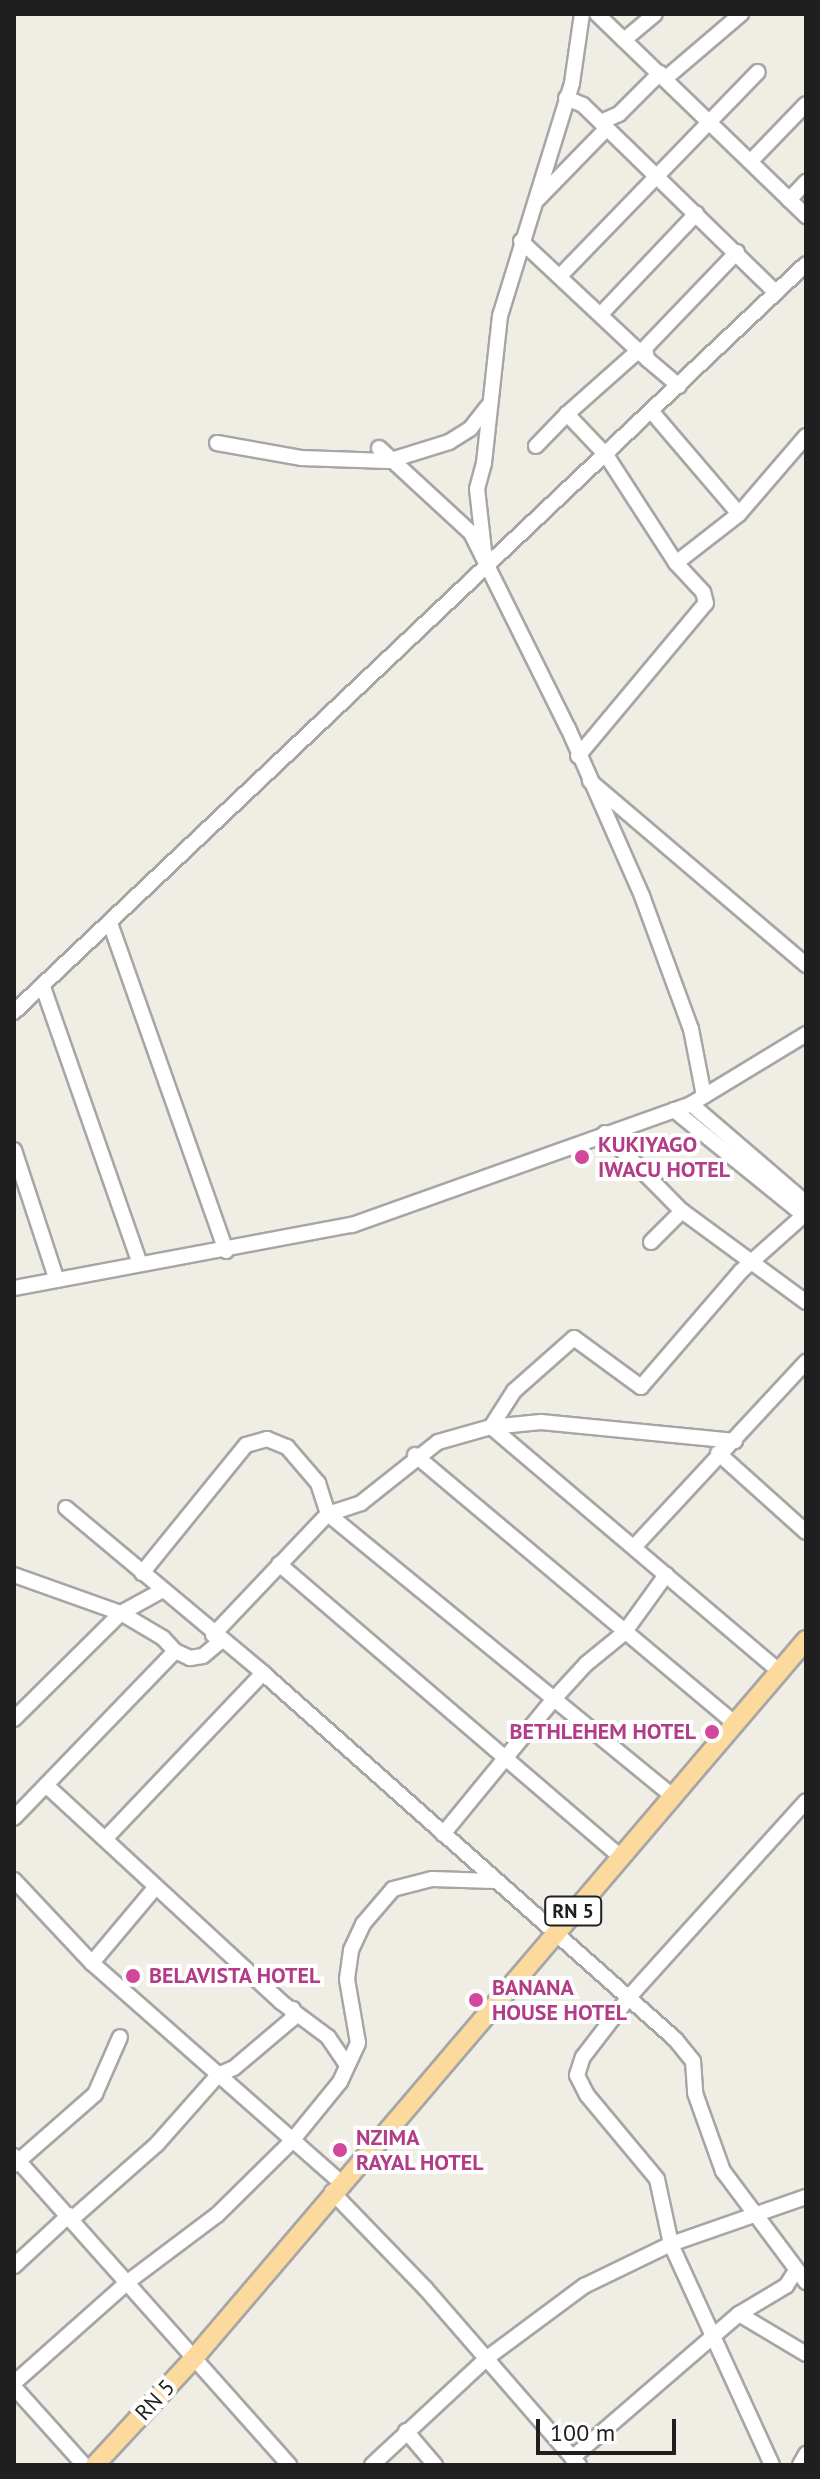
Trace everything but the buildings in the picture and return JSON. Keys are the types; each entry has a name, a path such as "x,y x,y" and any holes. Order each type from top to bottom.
{"main road":[{"name":"RN 5","path":"95,2465 195,2357 336,2187 806,1640"}],"street":[{"path":"486,564 477,489 500,316 566,98 582,14"},
{"path":"597,14 709,118 806,216"},
{"path":"624,40 655,14"},
{"path":"536,200 604,125 741,14"},
{"path":"560,276 709,118 758,72"},
{"path":"566,98 604,125 774,291"},
{"path":"751,161 806,104"},
{"path":"789,200 806,182"},
{"path":"602,313 696,214"},
{"path":"521,241 679,386"},
{"path":"536,446 567,414 643,354 647,343 737,252"},
{"path":"14,1012 806,264"},
{"path":"217,443 301,458 384,454 449,442 482,418 489,403"},
{"path":"652,412 739,514"},
{"path":"567,414 606,455 676,563 703,592 704,611 578,756"},
{"path":"676,563 739,514 806,436"},
{"path":"384,454 466,525 486,564 578,756 670,968 691,1029 698,1100 805,1212"},
{"path":"587,779 806,965"},
{"path":"110,923 226,1251"},
{"path":"43,987 140,1264"},
{"path":"14,1288 56,1278 226,1251 352,1225 698,1100 805,1036"},
{"path":"674,1110 805,1212"},
{"path":"605,1133 682,1211 754,1259 806,1302"},
{"path":"14,1150 56,1278"},
{"path":"651,1242 682,1211"},
{"path":"491,1427 514,1391 574,1338 641,1387 754,1259 805,1212"},
{"path":"634,1547 718,1453 735,1441 806,1362"},
{"path":"14,1575 121,1613 163,1638 175,1651 190,1658 203,1656 279,1564 328,1514 361,1503 415,1455 438,1442 491,1427 541,1422 735,1441"},
{"path":"491,1427 779,1671"},
{"path":"142,1573 193,1505 254,1439 287,1447 306,1465 328,1514 672,1796"},
{"path":"718,1453 806,1532"},
{"path":"415,1455 736,1724"},
{"path":"14,1880 92,1963 236,2091 336,2187 576,2462 713,2335 739,2314 800,2277 716,2157 695,2093 693,2061 629,1997 494,1881 263,1673 217,1638 66,1508"},
{"path":"279,1564 620,1856"},
{"path":"443,1834 553,1700 624,1633 666,1575"},
{"path":"14,1719 121,1613 161,1591"},
{"path":"15,1814 175,1651"},
{"path":"106,1838 263,1673"},
{"path":"46,1785 106,1838 155,1888 339,2049 346,2064"},
{"path":"772,2465 671,2244 662,2192 651,2167 587,2095 577,2075 583,2057 629,1997 806,1801"},
{"path":"84,2465 14,2385 129,2281 217,2215 291,2142 340,2082 358,2032 347,1965 363,1924 393,1889 406,1883 465,1877 494,1881"},
{"path":"92,1963 155,1888"},
{"path":"14,2266 157,2144 218,2075 234,2068 297,2015"},
{"path":"120,2037 95,2094 16,2162 129,2281 289,2465"},
{"path":"234,2068 236,2091"},
{"path":"372,2465 487,2358 584,2286 671,2244 806,2197"},
{"path":"739,2314 806,2354"},
{"path":"406,2431 435,2465"},
{"path":"800,2465 806,2454"}],"place":[{"name":"KUKIYAGO IWACU HOTEL","path":"582,1157"},
{"name":"BETHLEHEM HOTEL","path":"712,1732"},
{"name":"BELAVISTA HOTEL","path":"133,1976"},
{"name":"BANANA HOUSE HOTEL","path":"476,2000"},
{"name":"NZIMA RAYAL HOTEL","path":"340,2150"}]}
